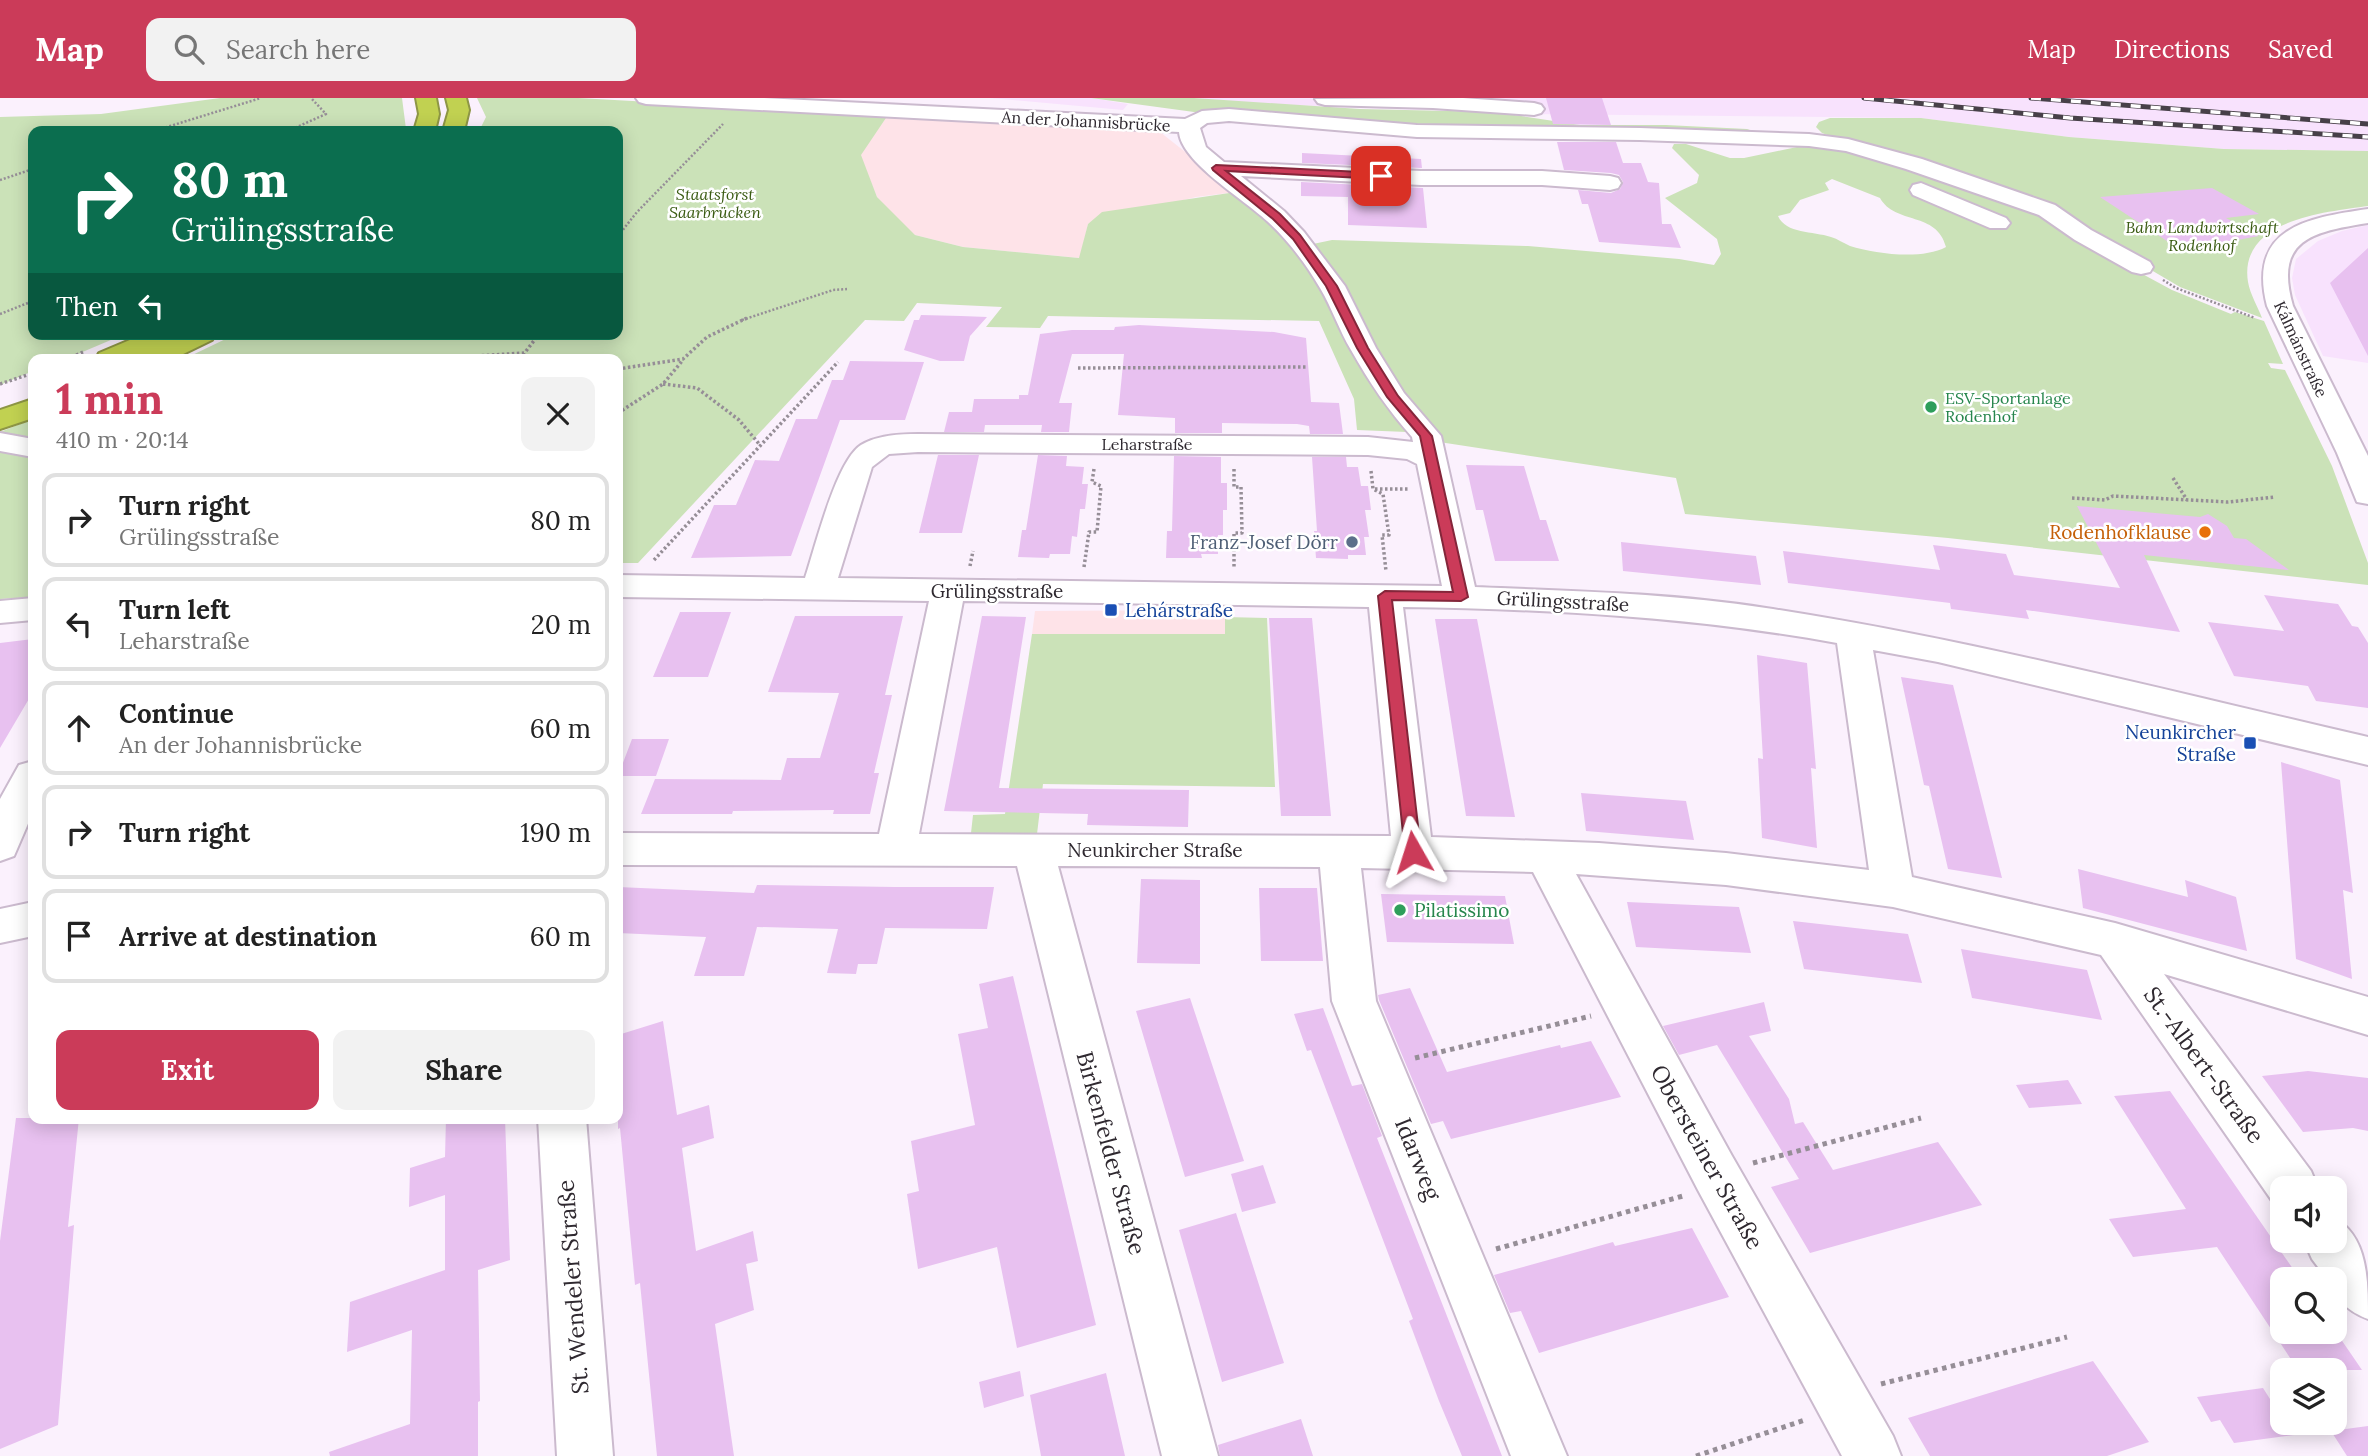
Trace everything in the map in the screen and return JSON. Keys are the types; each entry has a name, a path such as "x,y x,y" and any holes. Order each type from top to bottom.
{"highway":[{"path":"426,98 429,114 426,126"},
{"path":"121,354 153,340"},
{"path":"161,354 191,340"},
{"path":"9,418 28,395"}],"street":[{"name":"An der Johannisbrücke","path":"646,98 1196,121 1190,138 1197,151 1276,216 1296,237 1332,286 1363,348 1393,397 1426,436 1431,459"},
{"path":"1306,98 1433,102 1559,111"},
{"path":"1080,100 1196,121 1229,115 1448,132 1820,141 1914,164 2047,210 2083,235 2141,267"},
{"path":"1787,119 1860,163 1998,223"},
{"path":"1216,168 1422,178 1542,178 1610,183"},
{"name":"Kálmánstraße","path":"2368,216 2330,222 2294,237 2282,246 2273,274 2274,292 2287,323 2360,455 2368,495"},
{"path":"9,418 28,442"},
{"name":"Leharstraße","path":"818,589 857,467 861,459 881,447 900,443 1368,446 1395,447 1431,459"},
{"path":"1431,459 1461,597"},
{"name":"Grülingsstraße","path":"624,586 1461,597 1634,604 1765,619 1853,634 2018,668 2368,751"},
{"path":"896,849 948,591"},
{"path":"1385,596 1413,852"},
{"path":"0,612 28,609"},
{"path":"1853,634 1893,890"},
{"path":"0,845 28,784"},
{"name":"Neunkircher Straße","path":"623,849 1413,852 1545,856 1726,869 1893,890 2115,941 2368,1016"},
{"name":"Birkenfelder Straße","path":"1033,850 1190,1456"},
{"name":"Idarweg","path":"1339,852 1354,1001 1539,1456"},
{"name":"Obersteiner Straße","path":"1545,856 1718,1180 1872,1456"},
{"path":"0,926 28,920"},
{"name":"St.-Albert-Straße","path":"2115,941 2284,1176"},
{"name":"St. Wendeler Straße","path":"562,1124 585,1456"},
{"path":"2339,1253 2368,1293"}],"path":[{"path":"170,126 261,98"},
{"path":"299,126 326,114 311,98"},
{"path":"623,230 743,104"},
{"path":"0,180 28,171"},
{"path":"2141,267 2176,288 2263,319"},
{"path":"623,410 663,384 683,359 707,337 744,319 833,290 847,289"},
{"path":"0,314 28,303"},
{"path":"508,354 524,353 534,340"},
{"path":"623,368 683,359"},
{"path":"624,586 838,362"},
{"path":"1078,368 1306,367"},
{"path":"0,384 28,375"},
{"path":"663,384 698,388 739,420 760,445"},
{"path":"1081,592 1089,532 1097,532 1101,486 1093,482 1096,444"},
{"path":"1234,445 1234,487 1241,487 1241,533 1234,533 1234,594"},
{"path":"1368,446 1373,489 1383,495 1389,535 1382,535 1387,578 1385,596"},
{"path":"2173,478 2187,500"},
{"path":"2071,498 2105,500 2113,496 2228,502 2275,497"},
{"path":"1401,1061 1626,1008"},
{"path":"1484,1253 1921,1118"},
{"path":"1696,1456 1843,1401 2067,1337"}],"shaded area":[{"path":"990,98 1091,98 1128,104 1123,110"},
{"path":"1194,98 2368,98 2368,151 2224,149 2069,137 1921,118 1519,114 1268,104"},
{"path":"888,115 1149,128 1160,132 1236,192 1196,197 1088,224 1080,258 963,247 915,235 902,225 877,197 860,155"},
{"path":"2368,225 2368,363 2323,356 2295,295 2292,278 2296,259 2318,241 2342,231"},
{"path":"1226,610 1226,634 1032,634 1035,611"}],"green space":[{"path":"220,98 402,98 406,126 28,126 28,340 111,340 78,354 28,354 28,373 0,385 0,117 101,114"},
{"name":"Staatsforst Saarbrücken","path":"477,98 578,98 888,115 861,155 877,197 915,235 963,247 1079,258 1088,224 1102,212 1236,192 1314,246 1313,244 1332,240 1528,246 1679,259 1714,265 1721,254 1717,239 1665,198 1697,183 1699,175 1672,148 1674,144 1686,144 1730,158 1744,158 1797,147 1849,149 2036,213 2074,237 2172,290 2231,314 2235,312 2264,321 2283,364 2268,363 2271,368 2285,370 2332,466 2368,563 2368,585 1948,538 1685,514 1676,478 1413,438 1407,432 1357,430 1354,399 1319,321 1048,316 1040,328 986,327 1002,307 917,303 904,321 865,320 638,563 623,563 623,354 194,354 224,340 623,340 623,126 482,126 486,117","holes":["1832,179 1880,198 1887,206 1934,228 1946,247 1912,255 1873,251 1850,246 1831,237 1794,229 1782,222 1778,216 1790,213 1800,200 1829,190 1825,183"]},
{"path":"1091,98 1194,98 1360,109 1495,112 1580,125 1747,129 1759,133 1794,133 1797,137 1437,127 1194,112"},
{"name":"Bahn Landwirtschaft Rodenhof","path":"1830,118 1921,118 2069,137 2224,149 2368,151 2368,206 2309,216 2271,232 2257,244 2249,261 2248,282 2262,318 2180,287 2073,224 1822,133 1816,127 1819,122"},
{"path":"28,421 28,597 0,599 0,432"},
{"path":"1225,617 1267,618 1275,787 1043,784 1037,834 971,833 973,815 1005,814 1032,634 1225,634"}],"building":[{"path":"1546,98 1602,98 1611,125 1553,124"},
{"path":"1557,142 1616,142 1623,163 1641,163 1648,182 1659,183 1662,224 1671,224 1681,248 1599,242 1588,204 1582,204 1578,190 1611,193 1620,189 1623,182 1619,175 1611,173 1564,170"},
{"path":"1302,153 1421,159 1422,168 1302,163"},
{"path":"1301,182 1423,188 1427,228 1348,225 1348,197 1301,196"},
{"path":"2212,188 2259,214 2226,218 2259,236 2189,249 2176,247 2100,197"},
{"path":"2368,248 2368,356 2330,283"},
{"path":"921,315 987,317 970,336 964,361 940,361 904,350 914,320 919,320"},
{"path":"1139,325 1274,332 1306,338 1311,402 1339,403 1343,434 1310,434 1309,426 1297,424 1222,423 1222,433 1175,433 1175,418 1118,415 1124,354 1072,354 1059,403 1072,403 1069,432 1041,432 1042,425 985,425 984,432 944,432 949,412 972,412 974,399 1019,399 1019,395 1028,395 1040,334 1072,330 1114,330 1115,327"},
{"path":"850,361 924,362 905,420 840,420 791,556 691,558 714,505 736,505 755,460 779,461 796,419 817,419 832,380 843,380"},
{"path":"938,455 979,455 962,533 919,533"},
{"path":"1038,455 1067,456 1066,466 1084,467 1082,484 1088,484 1085,509 1080,509 1077,537 1072,536 1070,554 1050,554 1049,558 1018,557 1022,530 1026,530"},
{"path":"1174,456 1221,457 1221,483 1227,483 1227,510 1223,510 1223,535 1218,535 1218,554 1201,554 1202,558 1166,558 1167,531 1172,531"},
{"path":"1312,457 1346,457 1347,467 1358,467 1361,486 1368,486 1371,510 1365,510 1369,537 1364,537 1366,555 1348,555 1348,559 1316,558"},
{"path":"1466,465 1524,466 1540,520 1546,520 1559,561 1495,561 1483,510 1476,510"},
{"path":"2077,506 2200,517 2208,514 2227,526 2234,538 2246,539 2289,570 2144,555 2180,632 2026,610 2029,619 1951,609 1950,603 1788,583 1783,551 1940,570 1933,545 2006,554 2014,575 2120,588"},
{"path":"1621,542 1756,556 1761,585 1623,571"},
{"path":"2264,595 2338,604 2352,626 2358,627 2368,643 2368,708 2316,701 2308,686 2234,676 2208,622 2284,631"},
{"path":"680,612 731,612 708,677 653,677"},
{"path":"795,616 903,616 885,695 892,695 874,773 879,773 870,814 833,814 834,810 641,814 655,779 781,780 787,758 820,758 839,693 768,692"},
{"path":"982,616 1026,617 999,788 1189,790 1188,827 1087,825 1088,814 944,811"},
{"path":"1269,618 1312,618 1331,816 1281,816"},
{"path":"1435,619 1477,619 1515,817 1466,816"},
{"path":"28,640 28,700 0,748 0,643"},
{"path":"1757,655 1807,663 1816,769 1811,768 1817,848 1762,838 1758,758 1763,759"},
{"path":"1901,677 1953,685 2002,878 1948,869 1929,786 1924,785"},
{"path":"632,739 669,739 656,776 623,776 623,763"},
{"path":"2281,762 2340,780 2353,893 2343,890 2352,979 2296,959"},
{"path":"1581,793 1686,801 1694,840 1586,831"},
{"path":"2078,869 2188,897 2185,880 2236,897 2247,951 2083,908"},
{"path":"1141,879 1200,880 1200,964 1137,963"},
{"path":"757,885 994,887 987,929 885,928 877,964 858,964 856,974 827,973 838,929 757,927 744,976 694,976 706,937 623,933 623,887 754,893"},
{"path":"1259,888 1317,888 1323,961 1261,961"},
{"path":"1381,894 1505,896 1514,944 1387,942"},
{"path":"1627,902 1739,907 1751,953 1636,947"},
{"path":"1793,921 1908,934 1922,983 1804,969"},
{"path":"1961,949 2087,970 2102,1020 1972,998"},
{"path":"1013,976 1096,1325 1017,1348 997,1247 918,1269 907,1194 919,1191 911,1141 975,1125 958,1034 988,1028 979,984"},
{"path":"1410,988 1447,1072 1560,1045 1561,1048 1591,1041 1621,1097 1451,1139 1443,1121 1431,1124 1379,1000 1378,995"},
{"path":"1190,998 1244,1161 1185,1177 1136,1011"},
{"path":"1764,1002 1771,1031 1749,1036 1789,1099 1795,1124 1803,1122 1833,1170 1938,1142 1982,1205 1810,1253 1771,1187 1799,1179 1717,1045 1679,1055 1663,1026"},
{"path":"1323,1008 1352,1086 1362,1084 1382,1136 1377,1138 1502,1456 1462,1456 1439,1401 1409,1321 1413,1319 1311,1050 1307,1051 1294,1014"},
{"path":"663,1021 677,1115 709,1105 714,1138 682,1148 696,1251 753,1231 758,1261 746,1264 754,1310 715,1324 734,1456 657,1456 640,1283 635,1285 620,1128 618,1129 618,1124 623,1124 623,1033"},
{"path":"2308,1071 2368,1078 2368,1131 2353,1128 2303,1132 2262,1076"},
{"path":"2068,1080 2082,1104 2029,1108 2016,1085"},
{"path":"2170,1091 2270,1236 2270,1253 2282,1253 2292,1267 2270,1267 2270,1327 2217,1247 2133,1257 2109,1219 2186,1209 2114,1096"},
{"path":"16,1118 28,1118 28,1124 78,1124 68,1227 74,1225 58,1425 0,1449 0,1241"},
{"path":"446,1124 505,1124 510,1260 478,1270 478,1456 330,1456 329,1452 410,1424 412,1330 347,1352 350,1302 445,1270 445,1195 409,1207 410,1168 445,1157"},
{"path":"1263,1165 1276,1203 1242,1212 1231,1174"},
{"path":"1236,1213 1284,1363 1222,1382 1179,1230"},
{"path":"1692,1228 1729,1297 1539,1353 1521,1311 1510,1313 1494,1275 1613,1242 1615,1246"},
{"path":"2281,1344 2344,1344 2362,1370 2347,1370 2347,1358 2290,1358"},
{"path":"2093,1361 2149,1442 2107,1456 1930,1456 1908,1418"},
{"path":"1020,1371 1024,1396 984,1408 979,1382"},
{"path":"1106,1373 1125,1456 1041,1456 1030,1395"},
{"path":"2263,1388 2270,1399 2270,1435 2294,1435 2234,1443 2220,1420 2211,1422 2197,1397"},
{"path":"1301,1419 1313,1456 1220,1456 1218,1445"},
{"path":"2368,1426 2368,1456 2347,1456 2334,1435 2347,1435 2347,1429"}],"railway":[{"path":"1864,98 2070,118 2368,137"},
{"path":"2031,98 2368,124"}],"place":[{"name":"ESV-Sportanlage Rodenhof","path":"1931,407"},
{"name":"Rodenhofklause","path":"2205,532"},
{"name":"Franz-Josef Dörr","path":"1352,542"},
{"name":"Lehárstraße","path":"1111,610"},
{"name":"Neunkircher Straße","path":"2250,743"},
{"name":"Pilatissimo","path":"1400,910"}],"route":[{"path":"1381,176 1216,168 1276,216 1296,237 1332,286 1363,348 1393,397 1426,436 1461,597 1385,596 1413,852"}]}
